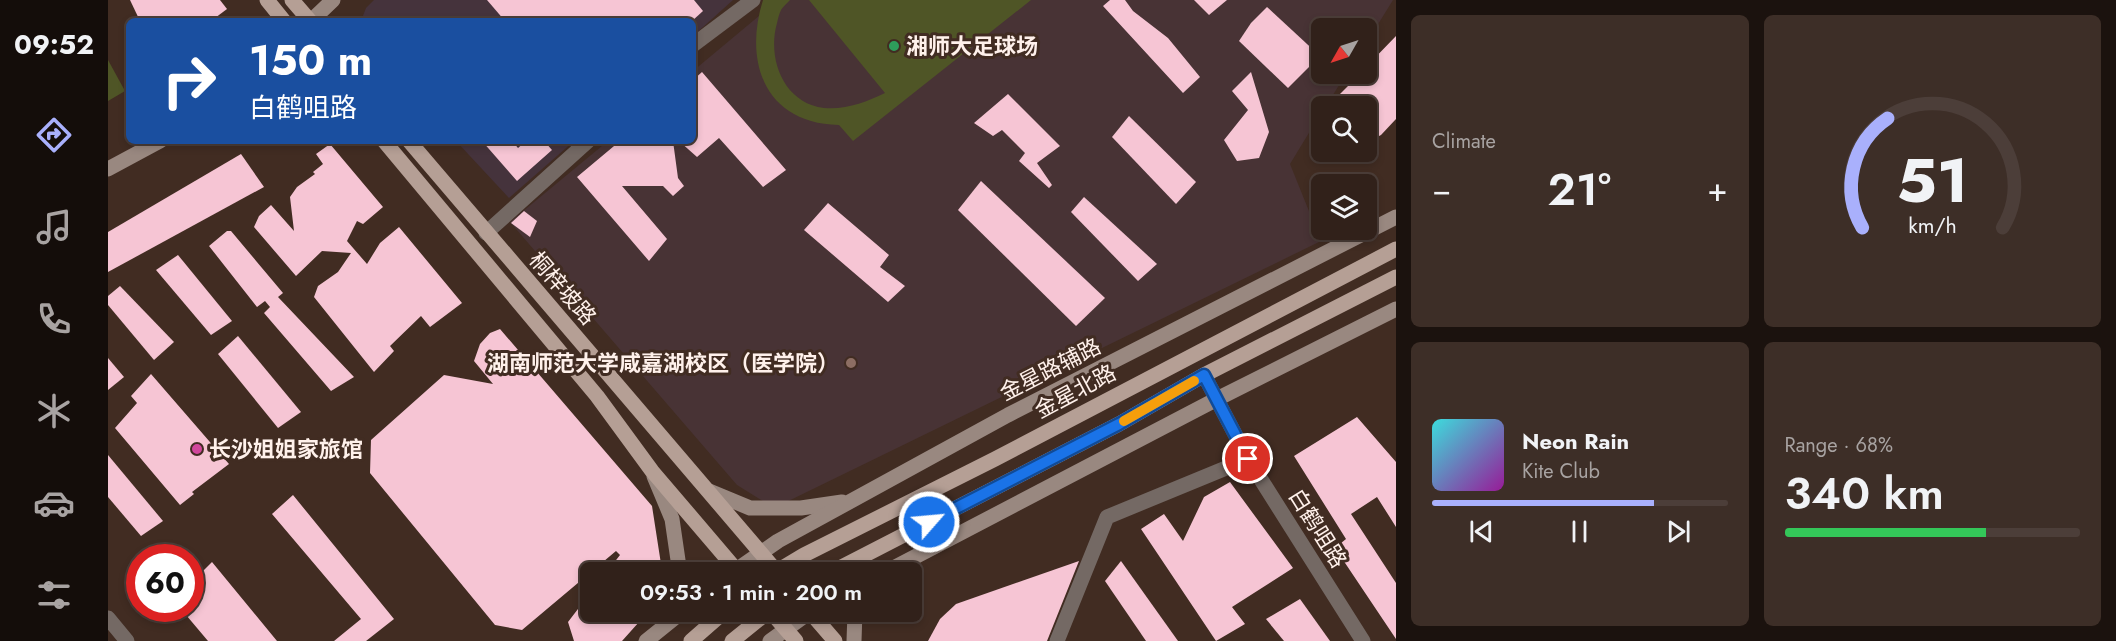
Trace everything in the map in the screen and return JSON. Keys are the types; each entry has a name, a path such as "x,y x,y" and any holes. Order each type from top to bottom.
{"main road":[{"path":"267,0 282,18"},
{"path":"292,0 308,18"},
{"name":"桐梓坡路","path":"387,144 597,396 652,471 727,562"},
{"name":"桐梓坡路","path":"412,144 768,562"},
{"name":"金星北路","path":"792,562 995,459 1396,249"},
{"path":"851,562 1119,424 1204,375 1396,277"},
{"path":"691,641 713,622"},
{"path":"732,641 756,622"},
{"path":"779,622 796,641"},
{"path":"818,622 834,641"}],"street":[{"path":"314,18 333,0"},
{"path":"696,43 753,0"},
{"path":"108,169 154,144"},
{"path":"486,233 585,144"},
{"name":"金星路辅路","path":"748,562 760,552 1008,415 1396,217"},
{"path":"905,562 1217,399 1396,309"},
{"name":"白鹤咀路","path":"1204,375 1248,459 1363,641"},
{"path":"1057,641 1107,517 1248,459"},
{"path":"652,471 672,519 678,562"},
{"path":"709,491 750,508 801,508 851,501"},
{"path":"108,618 127,641"},
{"path":"652,636 660,622"},
{"path":"652,636 670,622"},
{"path":"770,641 794,622"},
{"path":"854,641 855,622"}],"shaded area":[{"path":"374,0 733,0 696,33 696,18 362,18 366,8"},
{"name":"湖南师范大学咸嘉湖校区（医学院）","path":"778,0 1393,0 1377,26 1377,18 1311,18 1311,84 1340,84 1332,96 1311,96 1311,129 1290,164 1311,216 1311,240 1321,241 774,508 737,485 510,222 604,144 696,144 696,68"},
{"path":"459,144 571,144 509,198"}],"green space":[{"path":"763,0 790,0 780,12 774,36 777,64 788,88 798,98 810,104 824,108 840,108 856,105 885,93 809,0 1031,0 853,141 839,125 814,122 794,114 778,102 766,86 759,67 756,46"},
{"path":"108,60 125,91 108,101"}],"building":[{"path":"130,0 220,0 227,9 215,18 139,18"},
{"path":"487,0 694,0 703,11 695,18 502,18"},
{"path":"1110,0 1125,0 1133,11 1168,38 1200,77 1183,93 1103,6"},
{"path":"1194,0 1227,0 1209,15"},
{"path":"1267,7 1311,48 1311,65 1288,88 1239,41 1251,23"},
{"path":"1396,36 1396,119 1377,137 1377,96 1338,96 1350,84 1377,84 1377,56"},
{"path":"702,72 786,170 763,187 719,138 697,157 682,144 696,144 696,77"},
{"path":"1251,72 1269,132 1259,158 1237,161 1224,140 1248,110 1232,91"},
{"path":"1008,94 1060,146 1037,163 1052,185 1049,188 1019,161 1025,153 1002,130 993,136 974,123"},
{"path":"1129,116 1196,182 1176,204 1112,137"},
{"path":"330,144 383,207 363,224 357,221 347,241 367,264 380,243 399,227 462,303 430,327 421,316 390,346 394,351 374,372 314,297 318,286 338,272 351,253 322,251 296,276 254,227 259,216 271,205 294,231 290,197 297,187 315,174 313,172 323,164 316,154"},
{"path":"485,144 515,144 518,148 523,144 547,144 552,150 517,181"},
{"path":"616,144 673,144 678,178 684,186 673,196 663,186 622,186 667,239 649,261 577,177"},
{"path":"241,154 264,187 108,272 108,232"},
{"path":"981,181 1105,298 1076,326 958,210"},
{"path":"1084,197 1157,264 1138,281 1071,212"},
{"path":"828,203 889,255 880,267 905,286 888,302 804,230"},
{"path":"524,211 537,221 530,237 511,223"},
{"path":"227,231 231,231 283,293 278,297 354,377 331,391 264,313 270,307 265,301 257,307 209,246"},
{"path":"178,255 232,321 211,335 156,270"},
{"path":"120,286 174,342 154,360 108,305 108,296"},
{"path":"500,329 652,506 661,562 615,562 620,555 616,551 603,562 580,562 580,581 522,630 495,625 370,473 371,440 444,375 493,384 474,361 480,344 490,333"},
{"path":"238,336 301,412 278,428 218,354"},
{"path":"108,358 124,377 108,390"},
{"path":"151,374 229,464 192,492 194,494 180,505 115,428 137,403 131,396"},
{"path":"1357,417 1396,462 1396,527 1377,497 1351,514 1396,583 1396,639 1335,548 1346,539 1294,456"},
{"path":"108,455 163,521 141,536 108,497"},
{"path":"1230,482 1293,568 1232,607 1245,624 1216,641 1141,529 1164,514 1183,541 1204,497"},
{"path":"293,495 394,619 366,641 334,641 361,619 272,514"},
{"path":"1079,561 1047,641 928,641 940,619 956,604"},
{"path":"1121,561 1178,641 1146,641 1105,581"},
{"path":"212,562 277,641 208,641 192,622 204,622 204,570"},
{"path":"1300,599 1330,641 1284,641 1266,619"},
{"path":"580,606 580,622 639,622 622,641 574,641 568,622"}],"slow traffic":[{"path":"1124,421 1194,381"}],"place":[{"name":"湘师大足球场","path":"894,46"},
{"name":"湖南师范大学咸嘉湖校区（医学院）","path":"851,363"},
{"name":"长沙姐姐家旅馆","path":"197,449"}],"route":[{"path":"929,522 1119,424 1204,375 1248,459"}]}
